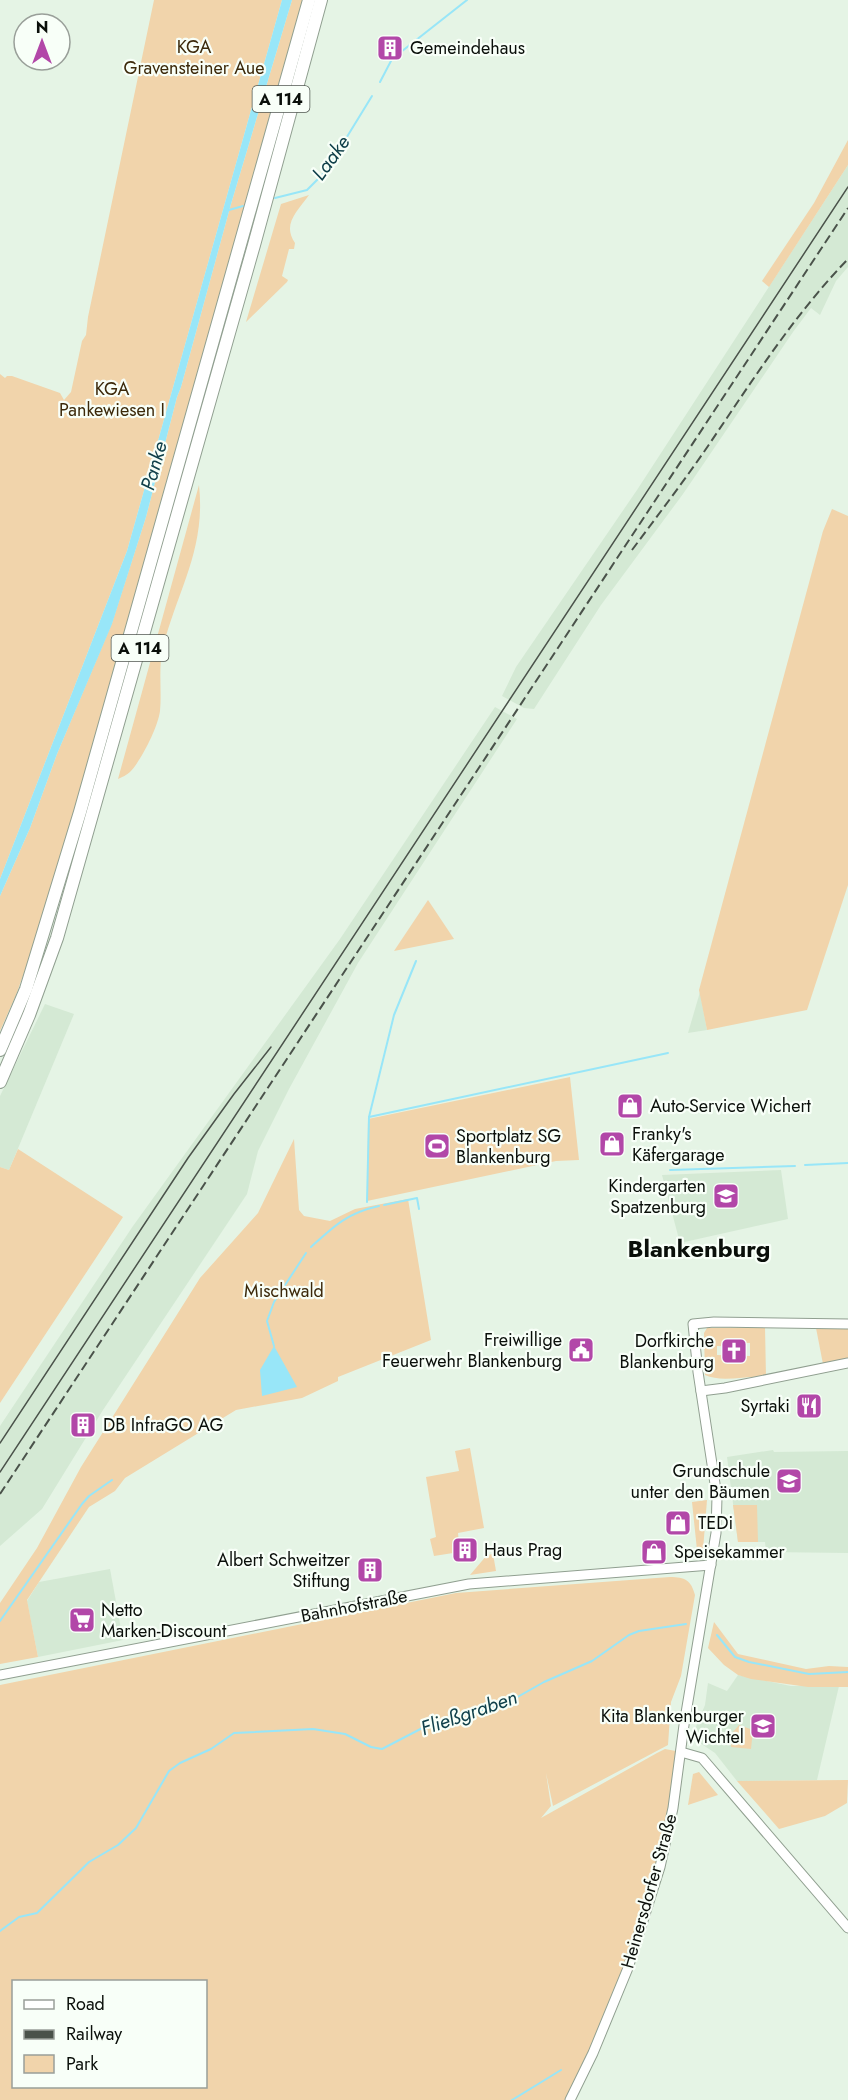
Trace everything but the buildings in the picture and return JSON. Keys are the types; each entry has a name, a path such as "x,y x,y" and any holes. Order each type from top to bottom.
{"highway":[{"name":"A 114","path":"0,1050 27,988 81,812 309,0"},
{"name":"A 114","path":"0,1082 29,1015 57,938 321,0"}],"main road":[{"name":"Heinersdorfer Straße","path":"570,2100 593,2053 628,1968 668,1836 693,1666 711,1565 716,1533 717,1497 693,1324 714,1322 848,1323"},
{"path":"701,1390 725,1388 848,1363"},
{"name":"Bahnhofstraße","path":"0,1675 469,1584 711,1565"},
{"path":"681,1752 702,1758 848,1928"}],"shaded area":[{"path":"848,165 848,267 836,281 820,315 811,308 793,332 683,494 601,605 534,709 524,708 502,696 516,667 637,490"},
{"path":"495,707 517,719 358,963 258,1151 247,1194 103,1410 42,1509 0,1546 0,1426 133,1226 340,939"},
{"path":"700,992 707,1030 688,1033"},
{"path":"45,1004 74,1014 9,1170 0,1167 0,1096"},
{"name":"Kindergarten Spatzenburg","path":"781,1170 788,1219 680,1243 662,1175"},
{"name":"Grundschule unter den Bäumen","path":"773,1450 774,1452 848,1451 848,1553 766,1552 765,1542 738,1542 727,1457"},
{"path":"110,1569 123,1640 38,1657 27,1601 39,1582"},
{"name":"Kita Blankenburger Wichtel","path":"738,1675 791,1686 839,1686 817,1780 737,1781 715,1753 697,1741 695,1729 705,1705 708,1683 727,1691"}],"green space":[{"path":"154,0 282,0 127,551 0,879 0,374 5,378 12,376 60,393 64,400 71,392 82,341 86,335"},
{"path":"292,0 303,0 118,659 42,923 16,995 0,1031 0,896 30,828 57,754 112,623 146,517 231,204"},
{"path":"848,140 848,165 769,287 762,281 814,203"},
{"path":"309,195 291,224 294,249 289,249 282,276 288,280 246,322 281,204"},
{"path":"199,485 200,508 195,549 163,647 159,718 139,760 130,772 118,779"},
{"path":"832,509 848,516 848,885 807,1010 707,1030 699,990 823,531"},
{"path":"428,900 454,939 394,951"},
{"path":"570,1077 579,1160 556,1161 367,1201 368,1119"},
{"name":"Mischwald","path":"294,1139 299,1210 304,1216 330,1221 355,1209 408,1199 431,1340 338,1377 338,1381 302,1398 236,1410 125,1478 115,1491 89,1507 27,1600 38,1657 0,1664 0,1603 37,1548 81,1467 200,1278 258,1213"},
{"path":"18,1149 123,1217 0,1403 0,1167 9,1170"},
{"path":"765,1327 766,1377 727,1379 705,1375 704,1333 707,1328","holes":["745,1343 750,1343 750,1356 717,1355 717,1346 744,1347"]},
{"path":"816,1328 848,1328 848,1361 823,1364"},
{"path":"470,1448 484,1528 458,1533 459,1543 453,1553 434,1556 430,1539 436,1537 426,1477 459,1471 455,1451"},
{"path":"707,1500 703,1550 697,1550 692,1502"},
{"path":"733,1505 757,1505 758,1542 738,1542"},
{"path":"493,1554 496,1571 470,1575 487,1555"},
{"path":"670,1577 687,1580 695,1595 681,1676 671,1702 668,1745 553,1806 546,1773 551,1806 541,1818 665,1749 681,1752 673,1808 628,1968 570,2100 0,2100 0,1685 456,1593"},
{"path":"714,1622 738,1654 806,1669 829,1666 848,1667 848,1687 808,1687 738,1675 724,1665 708,1648"},
{"path":"739,1725 753,1730 751,1749 731,1747 733,1732"},
{"path":"699,1772 718,1795 688,1805 693,1774"},
{"path":"848,1780 847,1803 825,1816 779,1829 737,1781"}],"water":[{"name":"Panke","path":"282,0 292,0 231,204 146,517 112,624 57,754 30,828 0,896 0,879 127,551"},
{"path":"274,1346 297,1387 262,1396 260,1370"}],"waterway":[{"name":"Laake","path":"380,82 392,59 467,0"},
{"name":"Laake","path":"275,198 307,190 326,171 372,96"},
{"name":"Laake","path":"229,210 243,206"},
{"path":"369,1117 394,1015 416,961"},
{"path":"367,1202 369,1117 668,1053"},
{"path":"805,1165 848,1163"},
{"path":"670,1170 795,1166"},
{"path":"384,1205 417,1198 419,1209"},
{"path":"311,1247 342,1221 358,1212 379,1206"},
{"path":"274,1346 267,1321 274,1302 306,1253"},
{"path":"0,1621 82,1504 89,1496 112,1480"},
{"name":"Fließgraben","path":"0,1931 19,1917 37,1913 89,1862 118,1845 136,1828 169,1771 180,1763 211,1749 234,1733 313,1729 345,1734 371,1747 382,1749 432,1723 505,1704 544,1682 592,1661 629,1635 639,1631 686,1624"},
{"name":"Fließgraben","path":"717,1635 735,1657 749,1662 809,1674 848,1672"},
{"path":"512,2100 561,2070"}],"tram line":[{"path":"0,1472 848,187"},
{"path":"0,1443 188,1158 271,1047"}],"railway":[{"path":"0,1494 848,208"},
{"path":"632,550 690,472 757,373 828,280 848,259"}],"place":[{"name":"Gemeindehaus","path":"390,48"},
{"name":"Auto-Service Wichert","path":"630,1106"},
{"name":"Franky's Käfergarage","path":"612,1144"},
{"name":"Sportplatz SG Blankenburg","path":"437,1146"},
{"name":"Kindergarten Spatzenburg","path":"726,1196"},
{"name":"Freiwillige Feuerwehr Blankenburg","path":"581,1350"},
{"name":"Dorfkirche Blankenburg","path":"734,1351"},
{"name":"Syrtaki","path":"809,1406"},
{"name":"DB InfraGO AG","path":"83,1425"},
{"name":"Grundschule unter den Bäumen","path":"789,1481"},
{"name":"TEDi","path":"678,1523"},
{"name":"Haus Prag","path":"465,1550"},
{"name":"Speisekammer","path":"654,1552"},
{"name":"Albert Schweitzer Stiftung","path":"370,1570"},
{"name":"Netto Marken-Discount","path":"82,1620"},
{"name":"Kita Blankenburger Wichtel","path":"763,1726"}],"district":[{"name":"Blankenburg","path":"699,1248"}],"park label":[{"name":"KGA Gravensteiner Aue","path":"194,57"},
{"name":"KGA Pankewiesen I","path":"112,399"}]}
